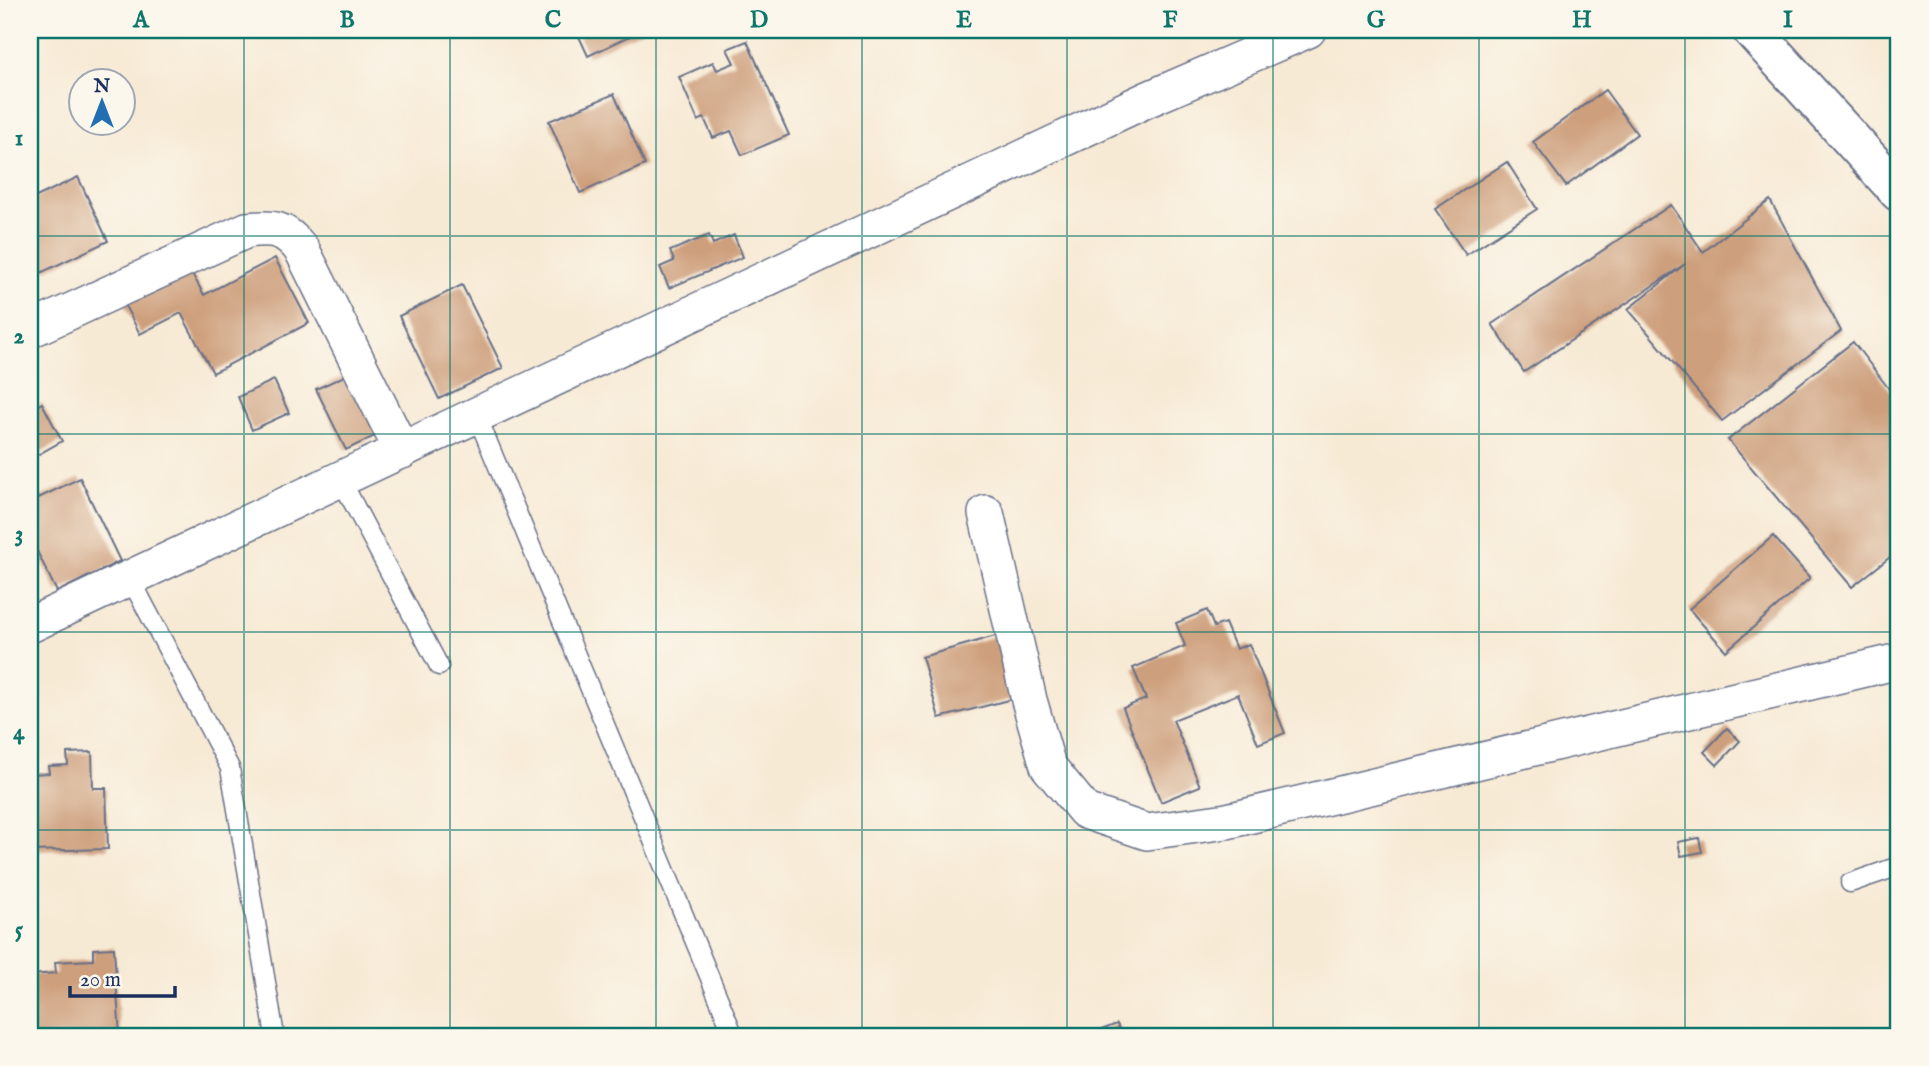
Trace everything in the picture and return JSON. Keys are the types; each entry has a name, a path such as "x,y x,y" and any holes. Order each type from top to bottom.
{"main road":[{"path":"1752,30 1899,192"}],"street":[{"path":"30,625 1146,100 1308,30"},
{"path":"30,330 247,230 271,227 291,236 302,250 402,451"},
{"path":"986,513 1029,700 1048,766 1085,811 1147,832 1227,821 1899,661"}],"lane":[{"path":"477,416 734,1036"},
{"path":"341,480 439,666"},
{"path":"130,578 230,768 275,1036"},
{"path":"1850,883 1899,866"}],"building":[{"path":"576,30 643,30 588,56"},
{"path":"747,41 789,135 742,155 731,131 713,138 704,118 698,121 679,77 713,62 717,70 734,63 727,49"},
{"path":"1605,90 1637,134 1566,186 1533,142"},
{"path":"614,94 645,165 580,193 549,121"},
{"path":"1507,162 1537,209 1466,255 1435,209"},
{"path":"78,177 108,241 30,278 30,200"},
{"path":"1770,200 1841,331 1722,421 1628,309 1685,264 1524,372 1492,324 1671,205 1703,252"},
{"path":"709,235 713,244 734,235 743,257 669,288 660,267 674,261 670,251"},
{"path":"275,258 309,323 213,373 181,313 140,334 124,304 190,270 204,295"},
{"path":"462,285 503,368 439,399 399,316"},
{"path":"1853,342 1899,402 1899,550 1852,587 1728,440"},
{"path":"353,372 383,432 346,450 316,389"},
{"path":"274,380 289,413 252,430 238,397"},
{"path":"42,403 62,441 30,459 30,410"},
{"path":"80,478 120,561 57,592 30,537 30,502"},
{"path":"1773,536 1810,578 1726,651 1689,609"},
{"path":"1207,610 1214,627 1225,623 1236,649 1249,644 1285,733 1258,744 1238,694 1173,720 1200,786 1161,802 1123,708 1146,699 1133,668 1185,646 1176,623"},
{"path":"999,635 1016,698 939,718 922,657"},
{"path":"1727,728 1740,741 1717,765 1704,752"},
{"path":"92,752 93,788 106,788 108,849 30,851 30,774 49,773 48,766 68,765 67,753"},
{"path":"1699,838 1702,852 1681,856 1678,842"},
{"path":"114,948 120,1036 30,1036 30,975 56,973 55,962 93,960 93,949"},
{"path":"1117,1024 1122,1036 1085,1036"}]}
